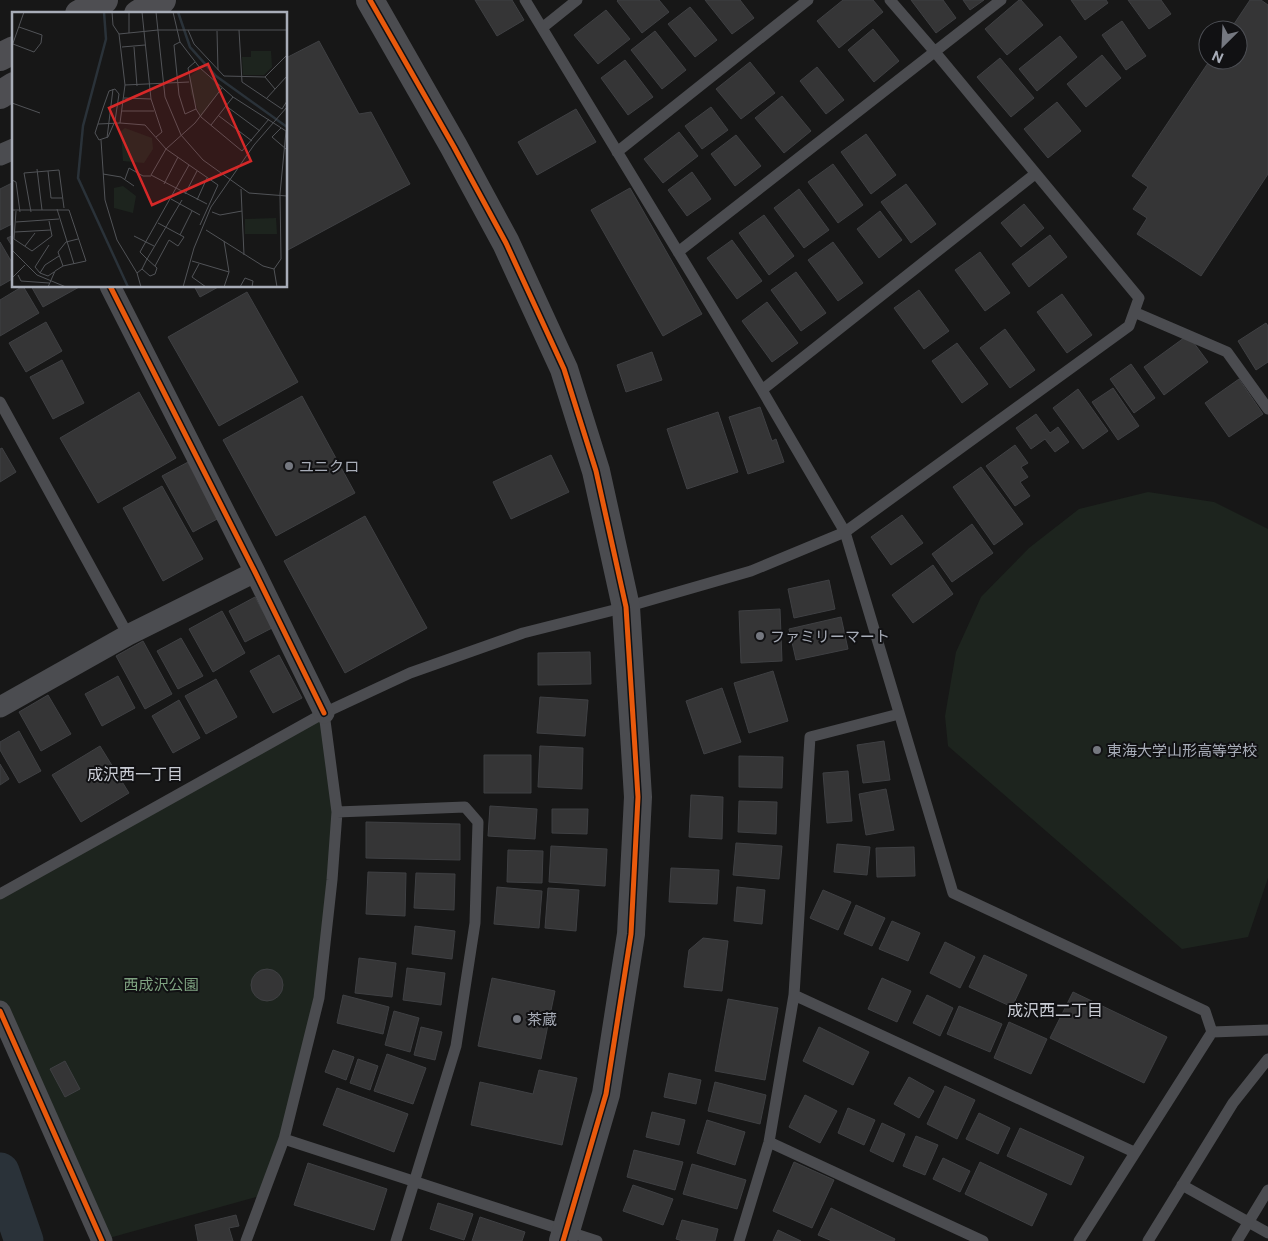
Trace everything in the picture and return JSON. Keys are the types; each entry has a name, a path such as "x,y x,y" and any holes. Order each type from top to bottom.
{"highway":[{"path":"83,12 104,0"},
{"path":"141,12 162,0"},
{"path":"0,57 12,51"},
{"path":"0,94 12,87"}],"street":[{"path":"370,0 454,147 506,243 564,369 596,471 626,607 638,797 631,934 606,1094 565,1236"},
{"path":"0,156 12,150"},
{"path":"111,288 324,713"},
{"path":"0,707 128,635 255,572"},
{"path":"0,1011 102,1241"}],"lane":[{"path":"525,0 762,390 845,532 953,893 1204,1011 1212,1032"},
{"path":"542,28 577,0"},
{"path":"617,152 808,0"},
{"path":"0,894 324,713 410,673 523,633 626,607 751,571 845,532 1129,326 1139,298 890,0"},
{"path":"678,252 1001,0"},
{"path":"762,390 1035,174"},
{"path":"1134,312 1227,352 1268,409"},
{"path":"0,402 128,635"},
{"path":"246,1241 284,1139 319,998 332,880 337,812 324,713"},
{"path":"739,1241 769,1142 794,995 810,737 898,714"},
{"path":"337,812 465,806 478,822 475,922 456,1046 396,1241"},
{"path":"794,995 1134,1152"},
{"path":"1212,1032 1268,1030"},
{"path":"1079,1241 1212,1032"},
{"path":"1148,1241 1233,1103 1268,1059"},
{"path":"284,1139 414,1182 565,1236 597,1241"},
{"path":"769,1142 984,1241"},
{"path":"1182,1185 1268,1233"},
{"path":"1237,1241 1268,1190"}],"green space":[{"name":"東海大学山形高等学校","path":"1148,492 1214,502 1268,529 1268,878 1248,937 1182,949 948,746 945,716 956,652 981,597 1029,548 1079,509"},
{"name":"西成沢公園","path":"324,713 337,812 319,998 263,1195 102,1240 0,1011 0,894"}],"building":[{"path":"475,0 512,0 524,20 497,36"},
{"path":"618,0 659,0 669,12 642,33"},
{"path":"705,0 740,0 754,18 732,34"},
{"path":"843,0 873,0 883,12 839,48 817,21"},
{"path":"911,0 943,0 956,18 936,33"},
{"path":"963,0 984,0 970,10"},
{"path":"1019,0 1043,25 1007,55 985,29"},
{"path":"1071,0 1106,0 1108,3 1085,20"},
{"path":"1128,0 1161,0 1171,14 1149,29"},
{"path":"1250,0 1261,0 1268,5 1268,174 1201,276 1137,234 1147,218 1133,209 1148,187 1132,176 1203,70 1248,70 1248,20 1237,20"},
{"path":"690,7 717,40 695,57 668,24"},
{"path":"606,10 630,39 598,64 574,35"},
{"path":"1122,21 1146,56 1126,70 1102,35"},
{"path":"873,29 899,61 874,82 848,50"},
{"path":"655,31 686,70 662,89 631,50"},
{"path":"1060,36 1077,57 1037,91 1019,69"},
{"path":"319,41 359,114 371,112 410,184 288,250 288,57"},
{"path":"1102,55 1121,78 1086,107 1067,84"},
{"path":"1000,58 1034,98 1011,117 977,77"},
{"path":"625,60 653,97 628,115 601,78"},
{"path":"750,62 775,93 741,119 716,89"},
{"path":"817,67 844,100 826,114 800,81"},
{"path":"782,96 811,131 784,153 755,118"},
{"path":"1057,102 1081,131 1048,158 1024,129"},
{"path":"711,107 728,130 702,149 685,126"},
{"path":"576,109 596,142 537,175 518,142"},
{"path":"679,132 698,156 663,183 644,159"},
{"path":"866,134 896,175 871,194 841,152"},
{"path":"736,135 761,166 735,186 711,154"},
{"path":"833,164 863,205 838,223 808,182"},
{"path":"692,172 711,199 687,216 668,190"},
{"path":"12,183 12,224 0,230 0,189"},
{"path":"906,184 936,224 911,243 881,202"},
{"path":"630,188 702,314 663,336 591,210"},
{"path":"799,189 829,230 804,248 774,208"},
{"path":"1024,204 1044,228 1021,247 1001,223"},
{"path":"880,211 902,240 879,258 857,229"},
{"path":"764,215 794,256 769,275 739,233"},
{"path":"1050,235 1067,257 1029,287 1012,264"},
{"path":"12,236 12,246 7,238"},
{"path":"732,240 762,281 737,299 707,258"},
{"path":"0,242 12,263 12,279 0,286"},
{"path":"833,242 863,283 838,301 808,260"},
{"path":"980,252 1010,293 985,311 955,270"},
{"path":"796,272 826,313 801,331 771,290"},
{"path":"20,288 24,288 39,313 0,336 0,300"},
{"path":"32,288 77,288 43,307"},
{"path":"195,288 216,288 200,297"},
{"path":"919,290 949,331 924,349 894,308"},
{"path":"247,292 298,382 219,426 168,337"},
{"path":"1062,294 1092,335 1067,353 1037,312"},
{"path":"767,302 798,343 772,362 742,321"},
{"path":"46,322 62,351 26,372 9,343"},
{"path":"1266,323 1268,326 1268,362 1256,370 1238,341"},
{"path":"1005,329 1035,370 1010,388 980,348"},
{"path":"1188,335 1208,362 1164,395 1144,367"},
{"path":"957,343 988,384 962,403 932,361"},
{"path":"652,352 662,380 626,392 617,365"},
{"path":"62,360 84,403 53,419 30,377"},
{"path":"1131,364 1155,398 1134,413 1110,379"},
{"path":"1239,379 1263,414 1229,437 1205,403"},
{"path":"1113,388 1139,426 1118,440 1092,402"},
{"path":"1078,389 1108,431 1083,449 1053,408"},
{"path":"139,392 176,458 98,503 60,438"},
{"name":"ユニクロ","path":"302,396 355,493 276,536 223,440"},
{"path":"760,407 772,441 776,439 784,462 748,474 729,417"},
{"path":"718,412 738,472 687,489 667,429"},
{"path":"1036,414 1050,433 1058,427 1069,442 1055,452 1045,439 1031,449 1016,428"},
{"path":"1015,445 1028,463 1021,467 1028,477 1020,482 1030,496 1015,506 986,466"},
{"path":"2,448 16,472 0,482 0,449"},
{"path":"551,455 569,492 511,519 493,482"},
{"path":"190,461 221,517 193,532 162,476"},
{"path":"981,467 1023,524 994,545 953,487"},
{"path":"162,486 203,559 163,581 123,508"},
{"path":"902,515 923,543 891,565 871,537"},
{"path":"365,516 427,628 345,673 284,561"},
{"path":"972,524 993,553 952,582 932,554"},
{"path":"933,565 953,594 913,623 892,595"},
{"path":"829,580 835,609 794,618 788,589"},
{"path":"255,597 272,628 245,642 229,611"},
{"name":"ファミリーマート","path":"780,609 782,661 741,663 739,611"},
{"path":"222,611 245,653 213,672 189,629"},
{"path":"841,617 848,649 796,660 789,629"},
{"path":"181,638 203,676 178,689 157,651"},
{"path":"143,641 172,694 145,709 116,656"},
{"path":"590,652 591,684 538,685 538,653"},
{"path":"279,655 302,698 273,713 250,671"},
{"path":"773,671 788,721 749,733 734,683"},
{"path":"118,676 135,708 102,726 85,694"},
{"path":"216,679 237,717 206,734 185,696"},
{"path":"722,688 741,742 704,754 686,701"},
{"path":"48,695 71,734 41,751 19,712"},
{"path":"540,697 588,700 585,736 537,733"},
{"path":"179,700 200,738 173,753 152,716"},
{"path":"19,731 41,771 19,783 0,750 0,742"},
{"path":"884,741 890,780 863,783 857,745"},
{"path":"100,746 129,793 81,822 52,775"},
{"path":"540,746 583,748 582,789 538,787"},
{"path":"484,755 531,755 531,793 484,793"},
{"path":"739,756 783,757 782,788 739,787"},
{"path":"0,764 9,779 0,785"},
{"path":"848,771 852,821 827,823 823,773"},
{"path":"886,789 894,830 866,835 859,794"},
{"path":"691,795 723,797 722,839 689,837"},
{"path":"739,801 777,802 776,834 738,832"},
{"path":"490,806 537,809 535,839 488,836"},
{"path":"552,809 588,809 587,834 552,833"},
{"path":"366,822 460,824 460,860 366,858"},
{"path":"736,843 782,846 779,879 733,875"},
{"path":"837,844 870,847 867,875 834,872"},
{"path":"551,846 607,849 605,886 549,882"},
{"path":"914,847 915,876 877,877 876,848"},
{"path":"508,850 543,851 542,883 507,882"},
{"path":"671,868 719,870 717,904 669,902"},
{"path":"368,872 406,873 405,916 366,914"},
{"path":"416,873 455,874 454,910 414,908"},
{"path":"497,887 542,891 539,928 494,924"},
{"path":"737,887 765,890 762,924 734,921"},
{"path":"548,888 579,890 576,931 545,928"},
{"path":"823,890 851,902 838,930 810,918"},
{"path":"856,905 885,918 872,946 844,934"},
{"path":"892,921 920,933 908,961 879,949"},
{"path":"415,926 455,931 452,959 412,954"},
{"path":"703,938 728,941 722,991 684,987 689,950"},
{"path":"945,942 975,957 960,988 930,973"},
{"path":"984,955 1027,975 1012,1007 969,987"},
{"path":"359,958 396,963 392,997 355,993"},
{"path":"407,968 445,973 441,1005 403,1000"},
{"path":"267,969 273,970 278,974 282,979 282,991 278,996 273,1000 267,1001 261,1000 256,996 252,991 251,985 252,979 256,974 261,970"},
{"name":"茶蔵","path":"492,978 555,991 541,1059 478,1046"},
{"path":"882,978 911,991 897,1022 868,1009"},
{"path":"1073,992 1167,1037 1144,1083 1050,1038"},
{"path":"343,995 389,1007 383,1034 337,1023"},
{"path":"927,995 953,1008 940,1036 913,1023"},
{"path":"728,999 778,1008 765,1080 715,1071"},
{"path":"959,1006 1002,1024 990,1052 947,1034"},
{"path":"394,1011 419,1018 410,1052 385,1045"},
{"path":"1009,1022 1047,1039 1031,1074 994,1058"},
{"path":"421,1027 442,1032 435,1060 414,1055"},
{"path":"819,1027 869,1052 853,1085 803,1061"},
{"path":"333,1050 354,1057 346,1080 325,1072"},
{"path":"387,1054 426,1068 413,1104 374,1091"},
{"path":"358,1059 378,1066 370,1090 350,1083"},
{"path":"65,1061 80,1089 65,1097 50,1069"},
{"path":"539,1070 577,1078 562,1145 471,1125 480,1082 533,1094"},
{"path":"669,1073 701,1080 696,1104 664,1097"},
{"path":"909,1077 934,1091 919,1118 894,1104"},
{"path":"715,1082 766,1095 760,1124 708,1111"},
{"path":"945,1086 975,1100 957,1139 927,1124"},
{"path":"337,1088 408,1114 394,1152 323,1125"},
{"path":"805,1095 837,1111 820,1143 789,1127"},
{"path":"848,1108 875,1120 864,1145 838,1133"},
{"path":"652,1112 685,1120 679,1145 646,1137"},
{"path":"979,1113 1010,1128 998,1154 966,1139"},
{"path":"707,1120 745,1132 735,1165 697,1153"},
{"path":"882,1123 905,1134 893,1162 870,1151"},
{"path":"1020,1128 1084,1157 1071,1185 1007,1156"},
{"path":"916,1136 938,1145 925,1175 903,1166"},
{"path":"634,1150 683,1162 675,1190 627,1177"},
{"path":"943,1158 970,1171 960,1192 933,1179"},
{"path":"794,1162 834,1180 812,1228 773,1211"},
{"path":"980,1162 1047,1194 1032,1226 965,1194"},
{"path":"308,1163 387,1189 374,1230 294,1205"},
{"path":"692,1164 746,1180 737,1209 683,1194"},
{"path":"633,1185 673,1199 663,1225 623,1211"},
{"path":"438,1203 473,1214 464,1240 430,1229"},
{"path":"831,1208 895,1239 894,1241 832,1241 818,1235"},
{"path":"236,1215 239,1226 229,1228 233,1241 198,1241 195,1225"},
{"path":"480,1217 525,1232 522,1241 472,1241"},
{"path":"682,1220 718,1229 715,1241 683,1241 676,1239"},
{"path":"778,1230 801,1241 773,1241"}],"waterway":[{"path":"0,1172 24,1241"}],"cycle path":[{"path":"370,0 454,147 506,243 564,369 596,471 626,607 638,797 631,934 606,1094 563,1241"},
{"path":"111,288 324,713"},
{"path":"0,1011 102,1241"}],"place":[{"name":"ユニクロ","path":"289,466"},
{"name":"ファミリーマート","path":"760,636"},
{"name":"東海大学山形高等学校","path":"1097,750"},
{"name":"茶蔵","path":"517,1019"}],"district":[{"name":"成沢西一丁目","path":"135,774"},
{"name":"成沢西二丁目","path":"1055,1010"}]}
